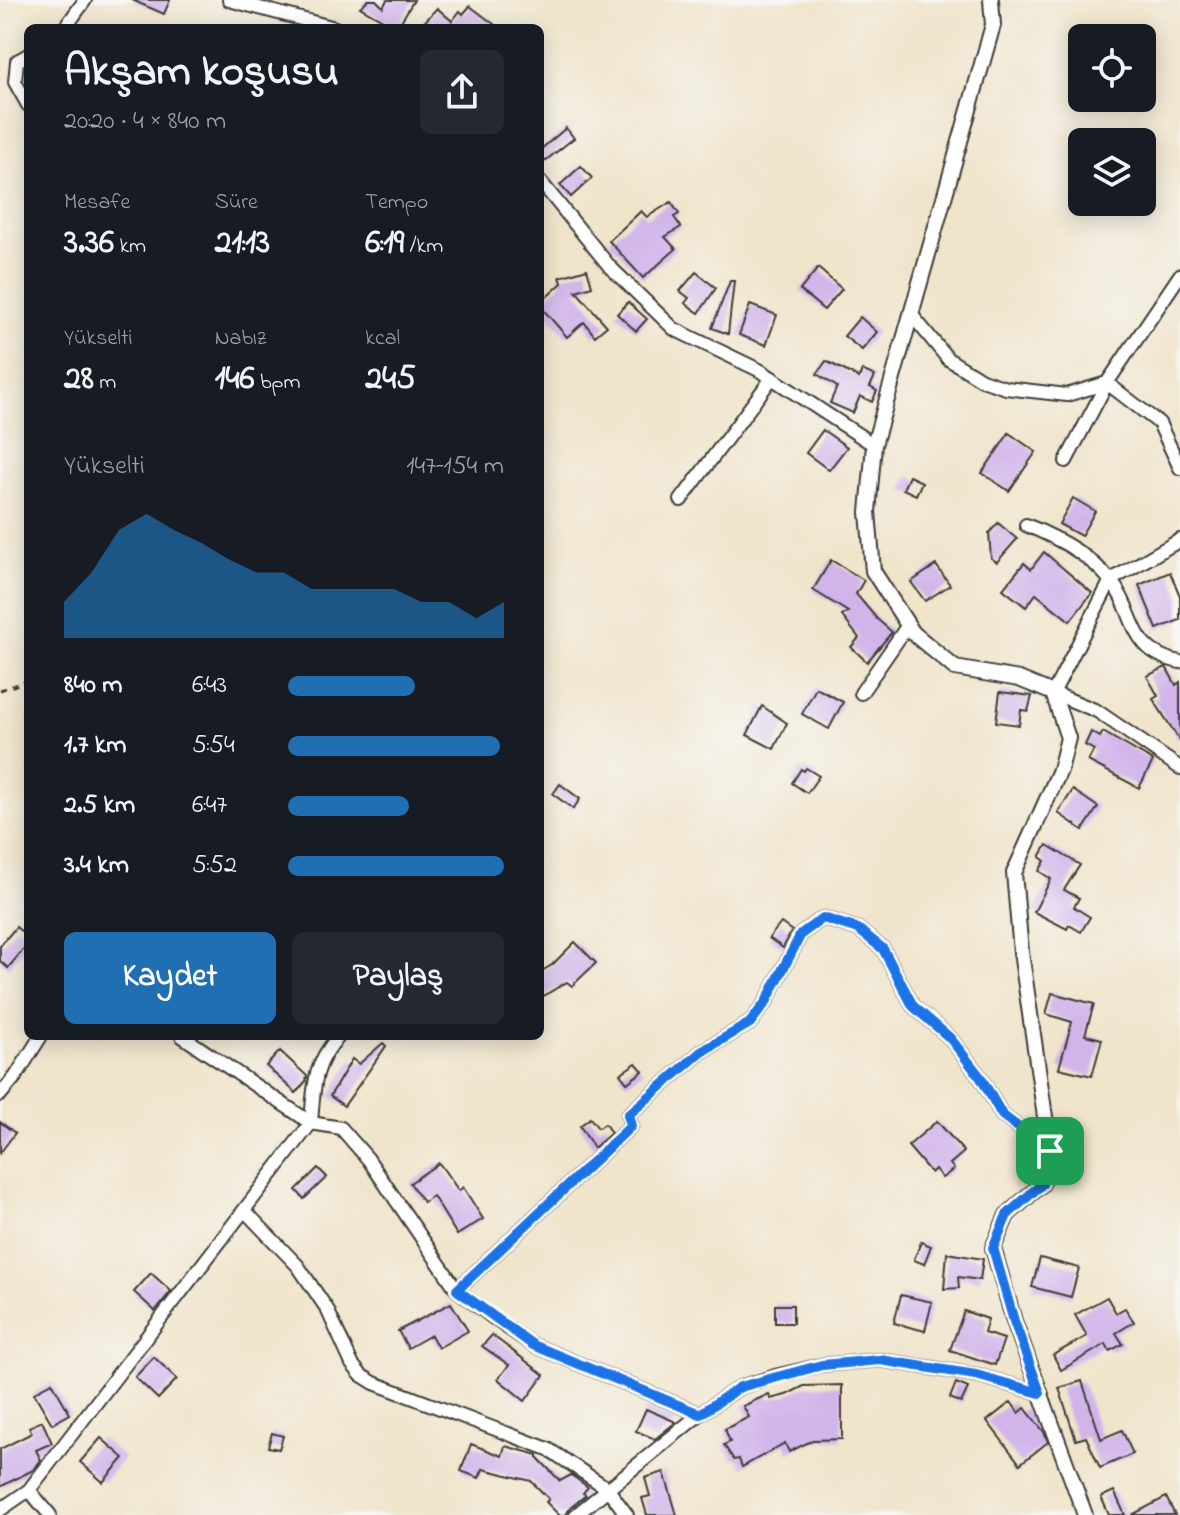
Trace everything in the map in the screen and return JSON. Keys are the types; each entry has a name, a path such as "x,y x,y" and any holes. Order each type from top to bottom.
{"street":[{"path":"68,24 85,0"},
{"path":"229,0 320,24"},
{"path":"991,0 993,25 874,445 868,512 873,571 913,633 955,668 1019,679 1097,711 1180,768"},
{"path":"24,57 17,61 15,82 24,98"},
{"path":"544,186 610,267 674,329 772,378 874,445"},
{"path":"1066,461 1107,383 1180,275"},
{"path":"911,314 948,359 982,380 1006,388 1067,395 1107,383"},
{"path":"681,500 772,378"},
{"path":"1107,383 1159,423 1180,468"},
{"path":"1026,525 1062,540 1111,580 1145,646 1161,658 1180,662"},
{"path":"1085,1515 1014,1321 993,1248 1007,1215 1042,1184 1050,1151 1021,952 1014,873 1060,770 1068,738 1053,693 1111,580 1180,540"},
{"path":"861,693 908,625"},
{"path":"457,1290 631,1126 628,1115 701,1052 750,1023 766,1002 801,934 823,918 858,929 883,949 913,1006 950,1038 981,1078 1002,1115 1050,1151"},
{"path":"0,1095 38,1040"},
{"path":"188,1040 311,1123 341,1128 359,1149 457,1290 533,1345 700,1414"},
{"path":"0,1510 29,1490 311,1123 315,1076 335,1040"},
{"path":"245,1211 298,1266 327,1309 352,1364 361,1375 374,1383 548,1449 607,1488 627,1515"},
{"path":"576,1515 700,1414 740,1387 822,1365 880,1360 976,1375 1040,1393"},
{"path":"29,1490 50,1515"}],"path":[{"path":"0,690 24,682"}],"building":[{"path":"132,0 170,0 164,14"},
{"path":"368,0 376,0 383,7 387,0 414,0 399,24 390,24 360,7"},
{"path":"470,6 494,24 423,24 437,8 452,21 460,11 463,14"},
{"path":"566,128 574,138 544,162 544,147"},
{"path":"581,166 592,178 571,197 560,185"},
{"path":"671,202 679,214 674,217 681,227 665,237 676,249 643,278 609,241 641,211 647,217"},
{"path":"818,268 842,289 824,310 800,290"},
{"path":"587,269 592,286 576,291 607,326 595,336 584,322 567,337 544,311 544,299 562,283 560,277"},
{"path":"696,272 716,288 699,313 685,303 689,298 680,291"},
{"path":"730,281 734,281 728,334 712,328"},
{"path":"628,302 647,319 636,331 617,314"},
{"path":"750,305 777,315 766,345 739,335"},
{"path":"860,317 877,332 862,350 844,336"},
{"path":"826,361 859,378 862,370 875,376 870,387 877,391 872,402 860,396 853,413 830,403 837,387 817,374"},
{"path":"823,430 847,447 829,470 806,453"},
{"path":"1009,433 1036,452 1009,491 982,473"},
{"path":"909,476 922,482 916,495 903,489"},
{"path":"1073,498 1095,511 1081,536 1059,524"},
{"path":"998,523 1017,539 997,562 991,558 989,533"},
{"path":"1044,552 1092,593 1070,621 1036,594 1026,607 1003,589 1024,563 1031,569"},
{"path":"831,560 864,580 856,594 892,632 867,662 851,647 859,638 842,616 848,612 813,590"},
{"path":"936,565 950,585 925,601 911,582"},
{"path":"1170,572 1180,596 1180,620 1157,629 1139,585"},
{"path":"1166,667 1176,685 1180,682 1180,741 1153,699 1158,696 1147,676"},
{"path":"816,688 843,702 829,729 802,714"},
{"path":"1000,692 1032,696 1028,711 1021,710 1019,725 996,722"},
{"path":"762,706 787,723 774,749 747,735"},
{"path":"1091,732 1100,737 1103,732 1153,761 1139,788 1088,761 1094,750 1085,745"},
{"path":"806,768 819,776 807,793 792,783 801,769 804,771"},
{"path":"560,784 580,799 573,809 553,794"},
{"path":"1073,790 1098,807 1083,830 1058,813"},
{"path":"1047,845 1080,865 1064,890 1079,898 1074,907 1090,917 1081,932 1069,925 1067,929 1034,912 1051,879 1039,871 1045,861 1040,857"},
{"path":"781,923 792,931 783,948 769,938"},
{"path":"16,927 24,934 24,949 8,968 0,961 0,946"},
{"path":"575,942 596,963 572,986 567,982 544,996 544,970"},
{"path":"1052,993 1094,1004 1085,1035 1102,1039 1092,1076 1059,1068 1072,1022 1046,1014"},
{"path":"383,1043 386,1046 344,1106 330,1096 352,1059 359,1064"},
{"path":"280,1051 307,1076 296,1093 266,1066"},
{"path":"636,1063 643,1071 627,1083 620,1074"},
{"path":"590,1118 598,1128 605,1124 611,1133 594,1148 580,1126"},
{"path":"937,1121 964,1152 950,1164 954,1169 942,1178 935,1169 931,1173 908,1146"},
{"path":"0,1122 15,1133 0,1153"},
{"path":"439,1163 459,1191 463,1187 483,1219 457,1235 433,1196 423,1202 410,1183"},
{"path":"318,1168 327,1177 304,1199 296,1190"},
{"path":"921,1242 931,1246 924,1264 914,1260"},
{"path":"947,1253 983,1259 980,1280 958,1277 959,1288 944,1289"},
{"path":"1040,1258 1079,1268 1071,1297 1032,1287"},
{"path":"151,1273 171,1291 155,1311 134,1292"},
{"path":"901,1295 932,1302 925,1331 894,1323"},
{"path":"1107,1297 1116,1313 1125,1308 1134,1322 1116,1333 1123,1344 1110,1351 1106,1344 1061,1370 1053,1355 1087,1336 1075,1315"},
{"path":"451,1303 468,1331 438,1348 431,1335 408,1348 398,1331"},
{"path":"775,1305 793,1305 793,1323 775,1323"},
{"path":"964,1311 988,1319 984,1333 1004,1339 995,1365 950,1350"},
{"path":"492,1335 544,1375 525,1401 498,1379 509,1365 482,1346"},
{"path":"154,1357 177,1379 158,1399 135,1377"},
{"path":"1082,1381 1101,1439 1122,1430 1133,1454 1100,1468 1086,1437 1076,1440 1059,1388"},
{"path":"52,1382 70,1414 52,1424 34,1393"},
{"path":"956,1383 968,1388 961,1403 950,1398"},
{"path":"842,1385 842,1439 813,1440 789,1452 785,1443 742,1467 739,1459 734,1460 724,1445 730,1442 725,1429 749,1417 743,1406 769,1394 770,1399 804,1386"},
{"path":"1011,1402 1019,1413 1025,1408 1048,1442 1020,1464 987,1421"},
{"path":"646,1409 676,1422 655,1439 636,1431"},
{"path":"42,1421 52,1443 36,1450 41,1460 33,1470 0,1487 0,1449 32,1433 29,1427"},
{"path":"272,1433 283,1436 279,1449 268,1447"},
{"path":"101,1438 124,1458 103,1482 80,1462"},
{"path":"471,1444 502,1456 505,1446 538,1455 560,1481 571,1475 588,1487 583,1493 586,1495 566,1515 559,1515 546,1502 549,1499 531,1481 483,1469 479,1478 461,1471"},
{"path":"664,1472 677,1515 647,1515 642,1498 650,1496 645,1478"},
{"path":"1114,1491 1125,1515 1109,1515 1101,1497"},
{"path":"1166,1497 1175,1515 1132,1515"}],"route":[{"path":"823,918 858,929 883,949 913,1006 950,1038 981,1078 1002,1115 1050,1151 1042,1184 1007,1215 993,1248 1014,1321 1040,1393 976,1375 880,1360 822,1365 779,1375 740,1387 700,1414 533,1345 457,1290 631,1126 628,1115 701,1052 750,1023 766,1002 801,934 823,918"}]}
